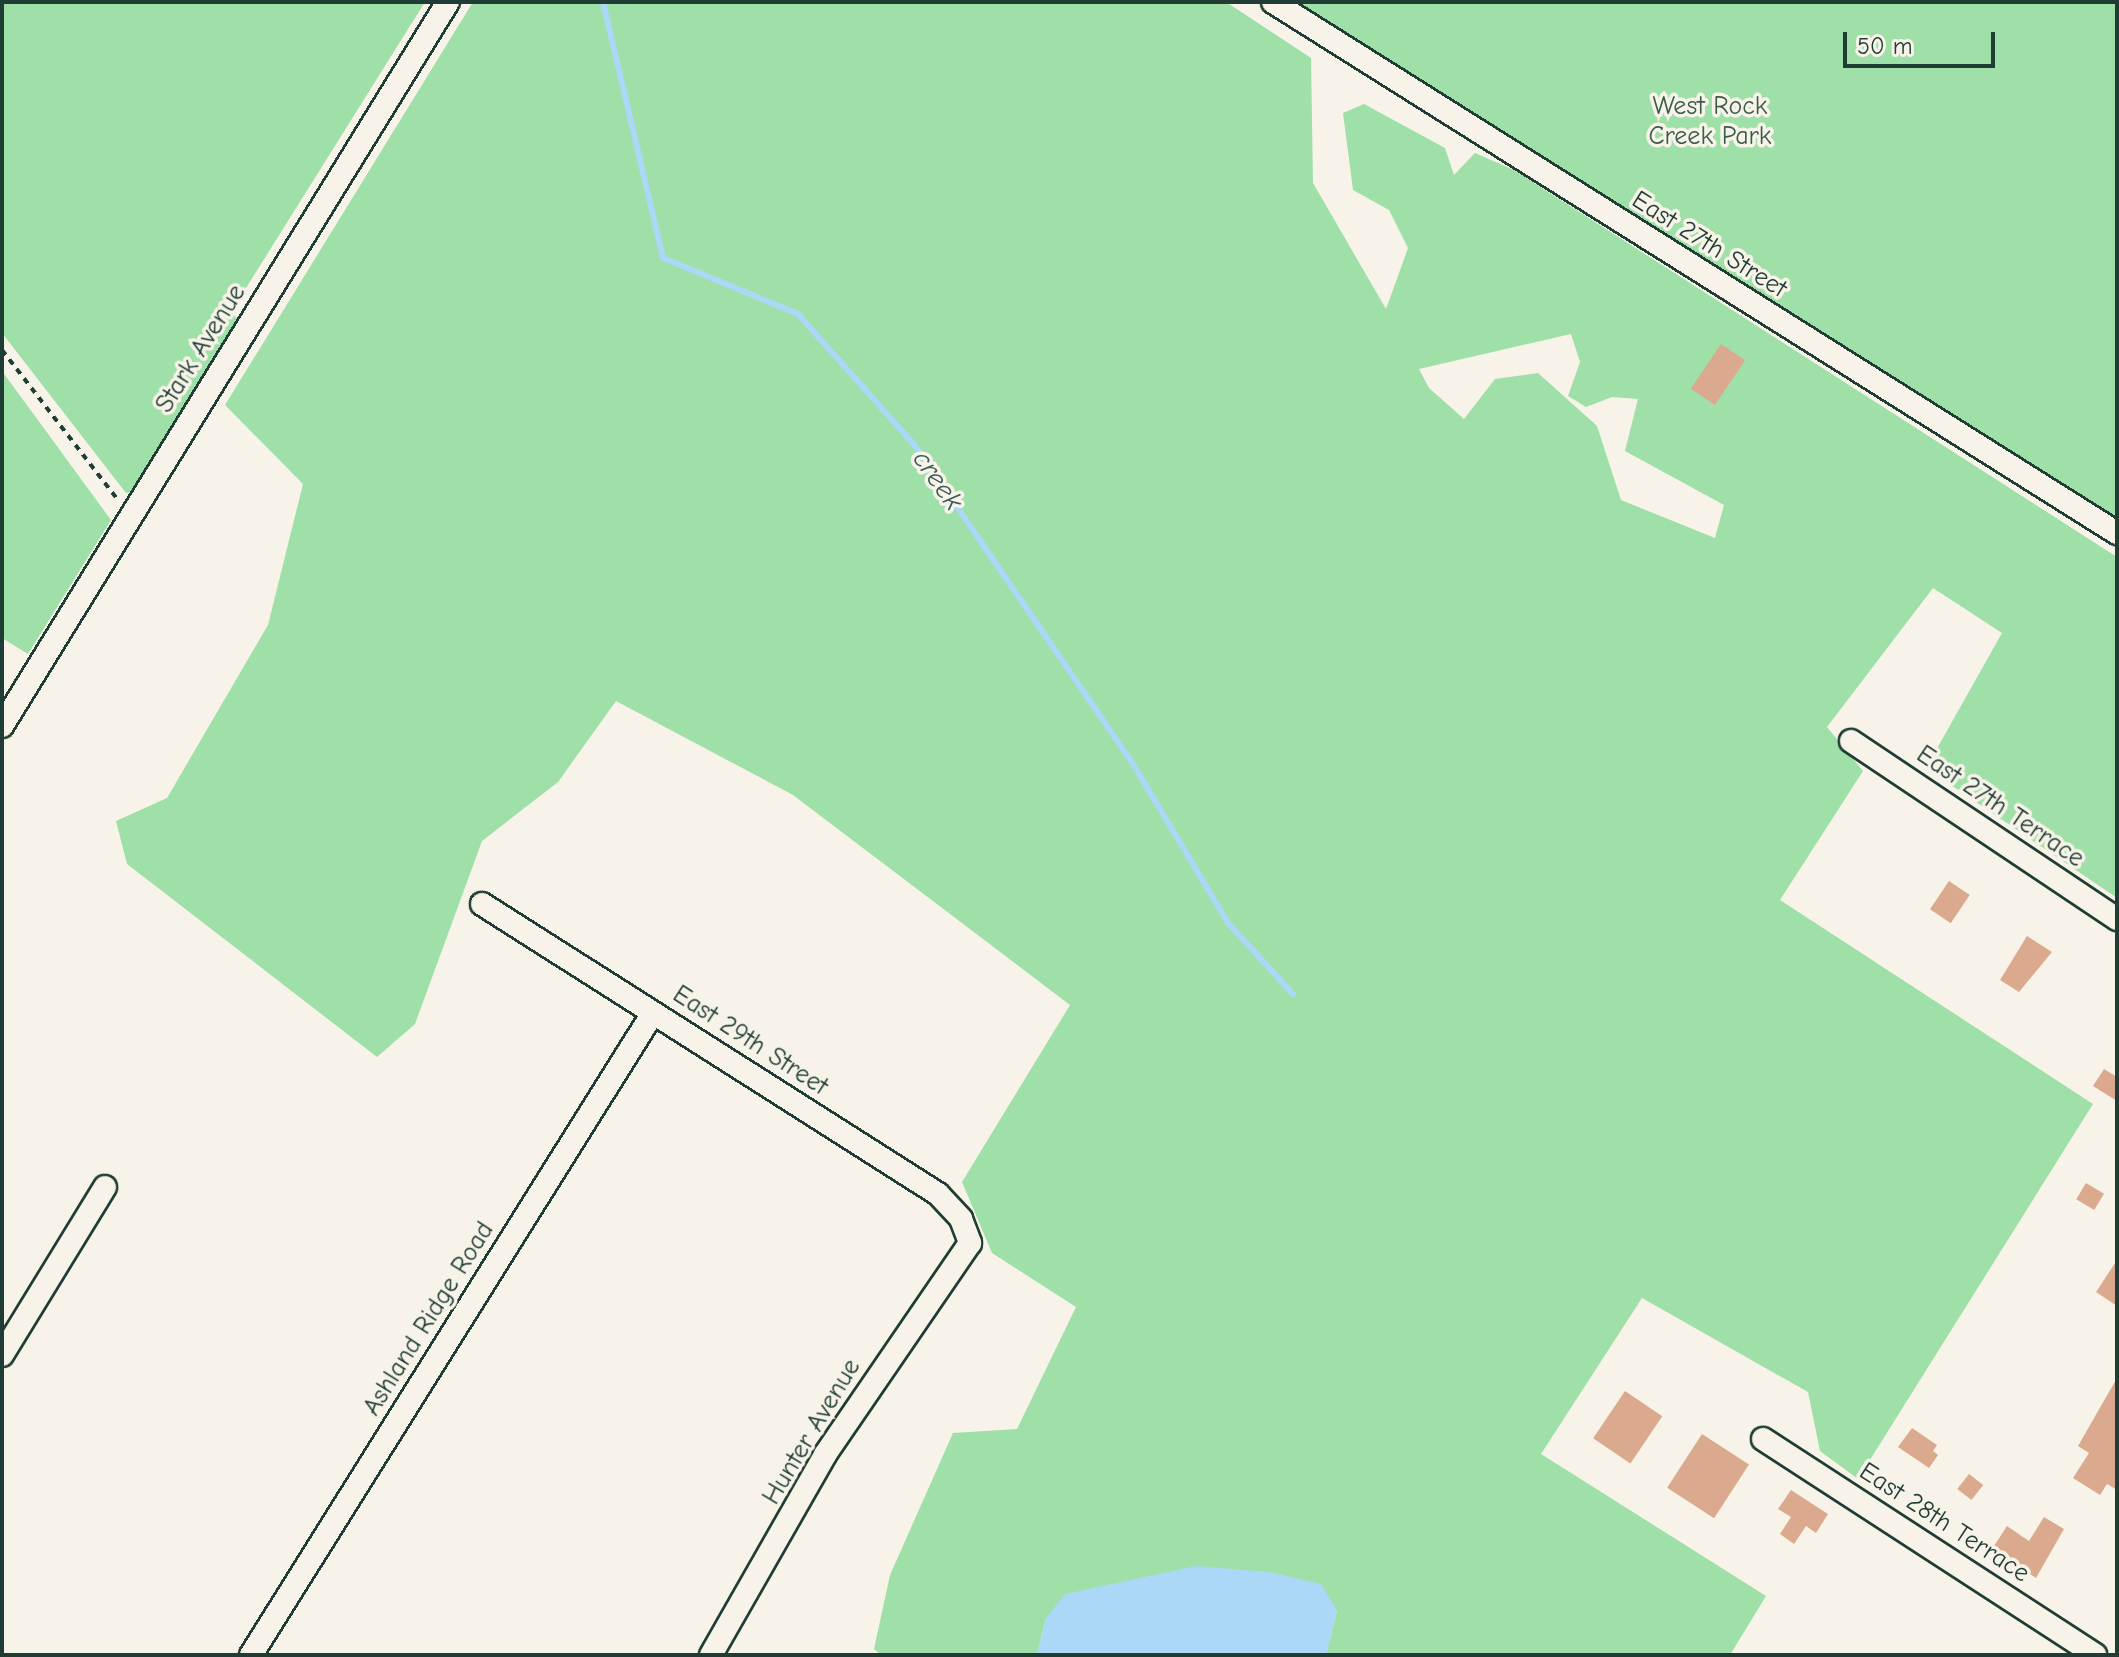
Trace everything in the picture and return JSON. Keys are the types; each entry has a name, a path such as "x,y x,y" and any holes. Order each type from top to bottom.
{"street":[{"name":"Stark Avenue","path":"2,726 448,2"},
{"name":"East 27th Street","path":"1273,2 2117,533"},
{"name":"East 27th Terrace","path":"1851,741 2117,919"},
{"name":"East 29th Street","path":"482,904 938,1194 961,1219 970,1243"},
{"name":"Ashland Ridge Road","path":"251,1655 653,1013"},
{"path":"2,1355 105,1187"},
{"name":"Hunter Avenue","path":"711,1655 825,1455 970,1243"},
{"name":"East 28th Terrace","path":"1763,1439 2095,1655"}],"path":[{"path":"2,350 131,517"}],"green space":[{"path":"2,2 425,2 231,312 239,321 135,491 126,493 2,333"},
{"path":"473,2 1226,2 1311,58 1313,183 1386,309 1408,248 1389,210 1353,190 1343,113 1364,104 1445,148 1454,175 1475,153 1514,170 2117,557 2117,898 1926,768 2002,633 1933,588 1827,727 1863,771 1780,900 2093,1104 1858,1479 1820,1451 1808,1392 1642,1298 1541,1454 1766,1596 1730,1655 1326,1655 1337,1610 1046,1618 1037,1655 881,1655 874,1649 890,1575 953,1433 1017,1429 1076,1307 992,1253 962,1182 1070,1005 793,795 616,701 558,782 482,841 415,1024 377,1057 127,864 116,821 167,798 268,625 303,484 225,405","holes":["1571,334 1580,362 1568,396 1586,407 1612,397 1638,399 1625,451 1724,505 1715,538 1621,500 1597,426 1538,373 1495,379 1464,419 1429,388 1419,369"]},
{"name":"West Rock Creek Park","path":"1297,2 2117,2 2117,518 1296,3"},
{"path":"2,371 111,520 28,654 2,638"}],"water":[{"path":"1196,1566 1269,1572 1321,1584 1337,1610 1326,1655 1037,1655 1046,1618 1065,1594"}],"building":[{"path":"1721,344 1745,360 1715,405 1691,389"},
{"path":"1949,881 1970,895 1951,923 1930,909"},
{"path":"2027,936 2052,952 2019,992 2000,980"},
{"path":"2104,1069 2117,1077 2117,1101 2093,1086"},
{"path":"2086,1183 2104,1194 2094,1210 2076,1199"},
{"path":"2117,1260 2117,1306 2096,1292"},
{"path":"2117,1378 2117,1490 2107,1484 2100,1495 2073,1478 2089,1453 2078,1446"},
{"path":"1625,1391 1662,1416 1630,1463 1593,1438"},
{"path":"1912,1428 1937,1445 1933,1451 1938,1455 1929,1468 1898,1447"},
{"path":"1702,1434 1749,1464 1714,1518 1667,1488"},
{"path":"1969,1474 1983,1485 1971,1500 1957,1489"},
{"path":"1791,1490 1828,1514 1816,1533 1806,1526 1794,1544 1780,1534 1791,1517 1778,1509"},
{"path":"2044,1517 2064,1529 2036,1578 1992,1549 2007,1526 2029,1541"}],"waterway":[{"name":"creek","path":"603,2 663,258 798,314 916,447 1133,764 1228,923 1293,994"}]}
